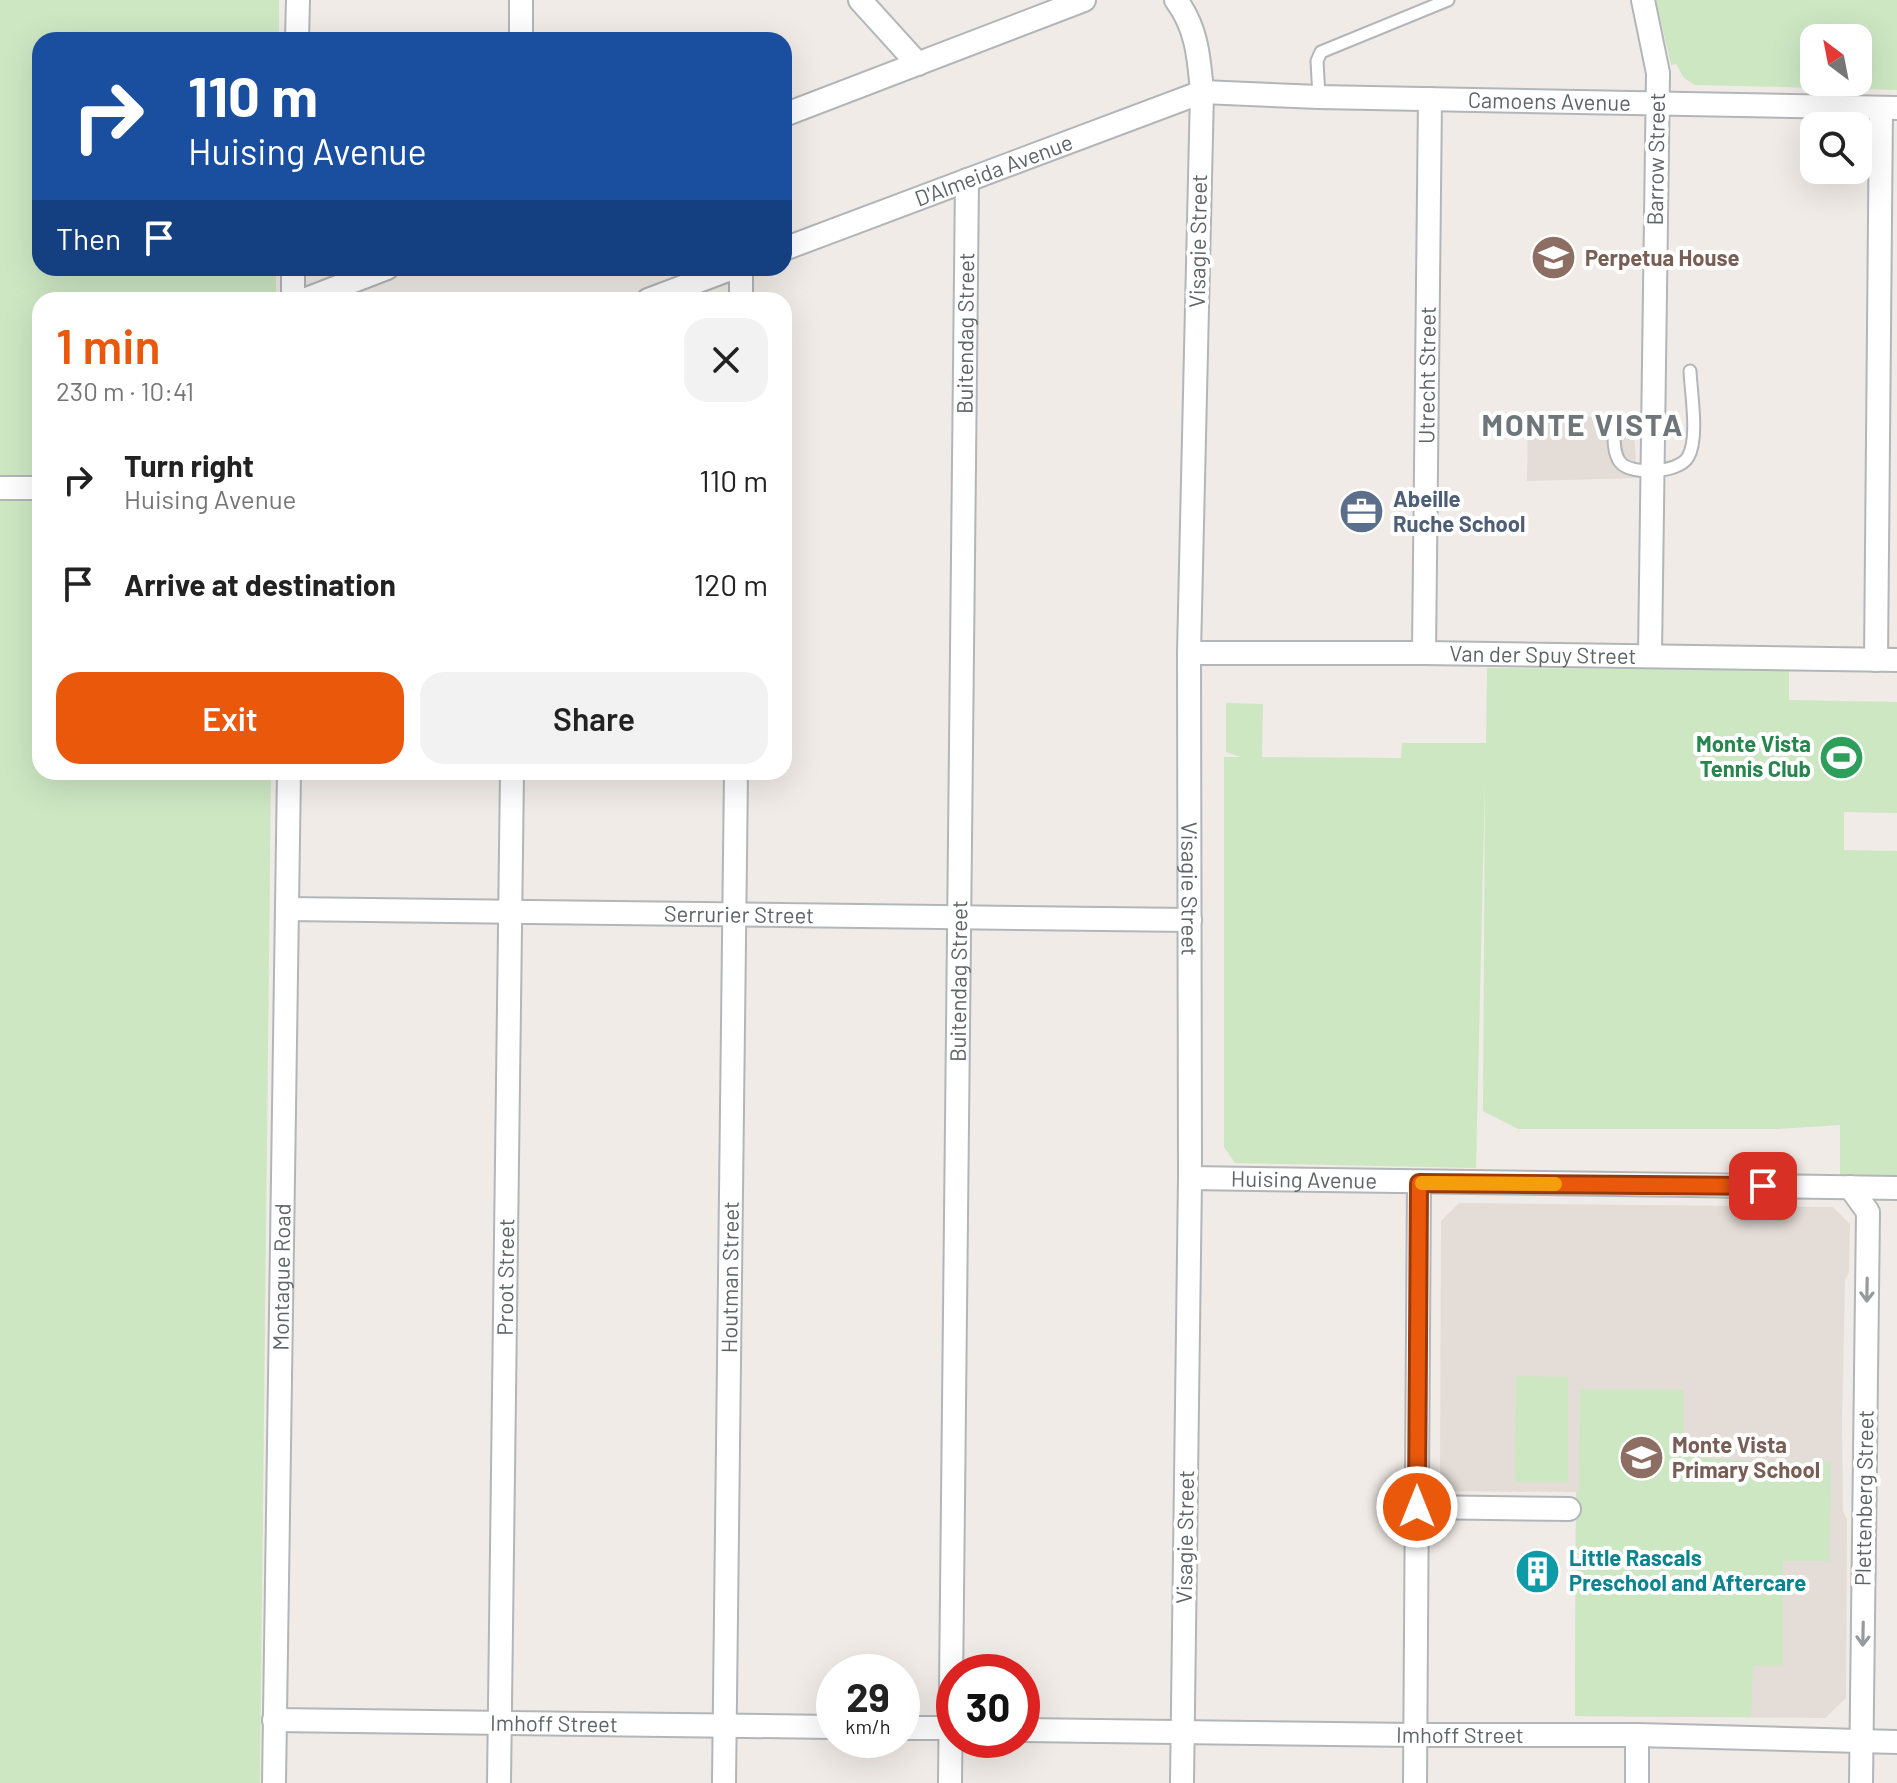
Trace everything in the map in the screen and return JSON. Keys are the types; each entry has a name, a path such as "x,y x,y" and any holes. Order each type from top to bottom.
{"street":[{"path":"297,32 298,0"},
{"path":"521,0 521,32"},
{"path":"860,0 918,64"},
{"path":"792,112 1084,0"},
{"name":"Visagie Street","path":"1176,0 1185,11 1199,48 1202,92 1189,653 1190,1178 1182,1783"},
{"name":"Barrow Street","path":"1643,0 1658,73 1650,655"},
{"name":"Camoens Avenue","path":"1202,92 1889,108"},
{"name":"D'Almeida Avenue","path":"792,246 1202,92"},
{"name":"Utrecht Street","path":"1424,653 1430,99"},
{"path":"1887,660 1889,108"},
{"name":"Buitendag Street","path":"953,1654 967,180"},
{"path":"325,292 366,276"},
{"path":"669,292 712,276"},
{"path":"0,488 32,488"},
{"name":"Van der Spuy Street","path":"1189,653 1650,655 1887,660"},
{"name":"Montague Road","path":"274,1783 289,780"},
{"name":"Proot Street","path":"499,1783 512,780"},
{"name":"Houtman Street","path":"724,1783 736,780"},
{"name":"Serrurier Street","path":"287,909 1190,920"},
{"name":"Huising Avenue","path":"1190,1178 1895,1188"},
{"path":"1415,1783 1419,1183"},
{"path":"1850,1187 1868,1212 1876,1200 1895,1188"},
{"name":"Plettenberg Street","path":"1861,1783 1868,1212"},
{"path":"1417,1507 1569,1509"},
{"name":"Imhoff Street","path":"274,1720 816,1727"},
{"name":"Imhoff Street","path":"1040,1730 1637,1735 1897,1742"},
{"path":"1637,1735 1637,1783"},
{"name":"Buitendag Street","path":"950,1783 951,1758"}],"lane":[{"path":"1319,97 1317,61 1321,52 1448,0"},
{"path":"1614,426 1616,454 1621,464 1629,469 1673,469 1683,464 1693,445 1690,371"}],"shaded area":[{"path":"1633,414 1637,478 1527,481 1528,420"},
{"name":"Monte Vista Primary School","path":"1459,1203 1833,1207 1850,1224 1849,1272 1845,1280 1842,1424 1843,1511 1847,1520 1846,1698 1825,1718 1575,1716 1576,1492 1440,1491 1441,1221"}],"green space":[{"path":"0,0 279,0 279,32 32,32 32,276 276,276 276,292 32,292 32,780 271,780 260,1783 0,1783"},
{"path":"1656,0 1897,0 1897,90 1872,89 1872,24 1800,24 1800,88 1695,85 1684,78 1676,64 1671,65"},
{"path":"1487,668 1789,670 1789,700 1897,702 1897,813 1844,812 1844,850 1897,851 1897,1177 1840,1177 1840,1125 1778,1129 1518,1129 1483,1111 1485,780 1476,1168 1235,1163 1224,1147 1224,757 1241,757 1226,752 1226,703 1263,704 1262,757 1401,758 1402,743 1486,743"},
{"path":"1516,1376 1568,1377 1568,1482 1515,1482"},
{"path":"1580,1389 1684,1390 1684,1456 1741,1461 1831,1462 1829,1561 1783,1561 1783,1665 1753,1666 1751,1717 1575,1716 1576,1492 1579,1493"}],"slow traffic":[{"path":"1422,1183 1555,1184"}],"place":[{"name":"Perpetua House","path":"1554,258"},
{"name":"Abeille Ruche School","path":"1362,512"},
{"name":"Monte Vista Tennis Club","path":"1842,757"},
{"name":"Monte Vista Primary School","path":"1641,1458"},
{"name":"Little Rascals Preschool and Aftercare","path":"1538,1571"}],"district":[{"name":"MONTE VISTA","path":"1583,426"}],"route":[{"path":"1417,1507 1419,1183 1763,1186"}]}
